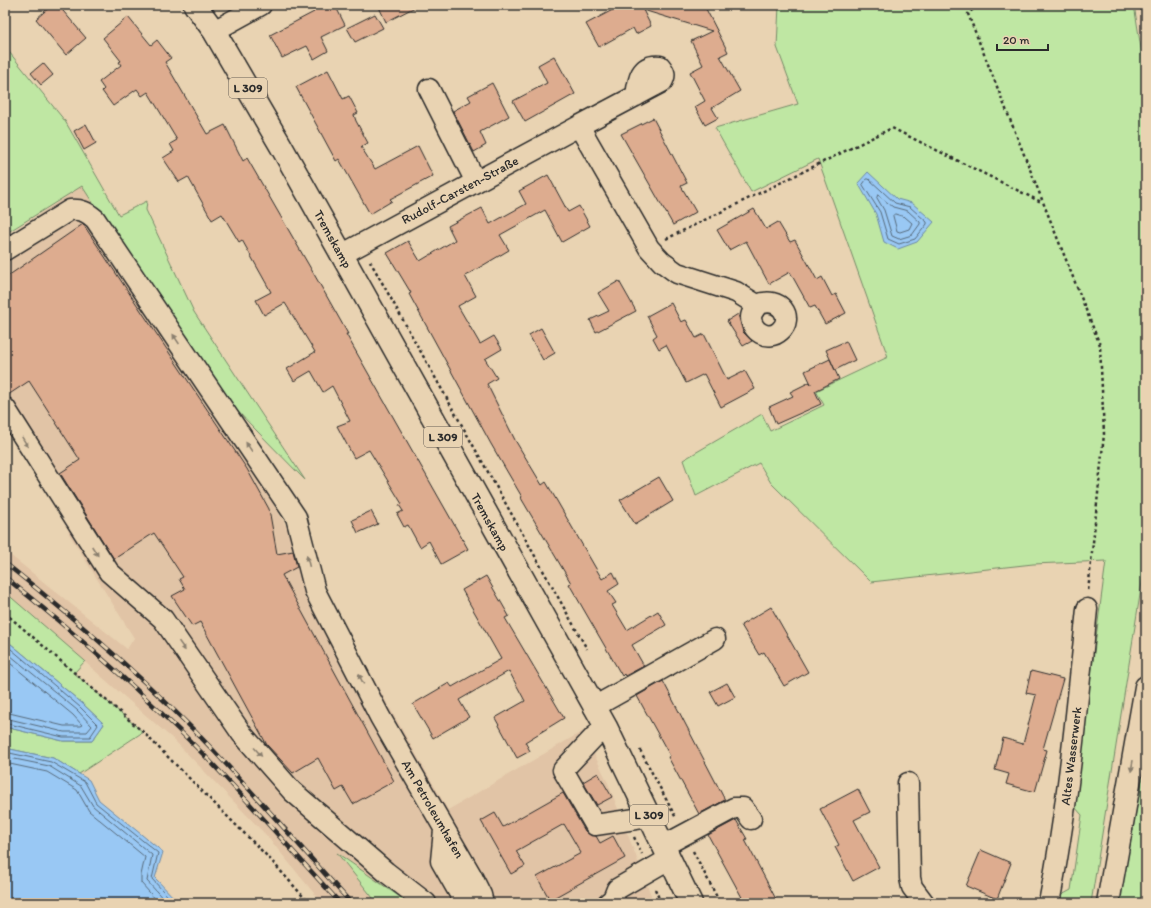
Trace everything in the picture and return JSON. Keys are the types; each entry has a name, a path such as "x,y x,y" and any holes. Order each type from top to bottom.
{"main road":[{"name":"L 309","path":"195,5 214,31"},
{"name":"Tremskamp","path":"214,31 281,146 606,727 691,903"},
{"path":"1108,903 1146,686"}],"street":[{"path":"214,31 261,5"},
{"path":"429,89 476,182"},
{"name":"Rudolf-Carsten-Straße","path":"342,255 636,96"},
{"path":"579,126 649,248 662,262 677,273 736,292 756,306"},
{"name":"Am Petroleumhafen","path":"5,250 70,210 78,209 88,213 95,220 296,517 315,591 379,715 481,895 483,903"},
{"path":"5,408 109,572 163,618 242,734 292,791 426,903"},
{"name":"Altes Wasserwerk","path":"1049,903 1057,863 1073,748 1086,609"},
{"path":"594,707 715,638"},
{"path":"606,727 594,737 563,770 595,825 650,816"},
{"path":"908,783 910,878 912,887 924,903"},
{"path":"608,903 613,899 617,889 666,852 734,808 743,808 751,819"},
{"path":"444,830 441,861 465,903"}],"path":[{"path":"977,5 968,14 1100,345 1104,434 1086,609"},
{"path":"649,248 892,128 1042,202"},
{"path":"5,613 143,732 269,858 309,903"}],"shaded area":[{"path":"82,186 252,466 448,810 583,731 608,783 654,903 500,903 496,897 485,903 405,903 400,897 338,854 377,903 322,903 267,836 174,740 5,592 5,551 127,649 134,638 69,534 64,500 5,406 5,237"}],"green space":[{"path":"779,5 1134,5 1146,79 1146,557 1091,903 1057,903 1058,897 1071,890 1082,815 1074,806 1106,561 1033,564 871,582 771,483 759,463 696,496 683,460 762,414 770,431 824,405 816,391 888,357 818,159 751,192 715,128 798,104 777,47"},
{"path":"5,47 65,121 119,215 147,201 146,210 194,312 305,480 205,378 82,186 5,234"},
{"path":"5,592 85,661 74,673 143,732 79,774 53,758 5,748 5,727 63,741 92,741 104,724 83,704 5,639"},
{"path":"1146,758 1146,903 1119,903"},
{"path":"337,853 400,897 405,903 377,903"}],"water":[{"path":"868,172 897,199 912,203 934,222 917,242 898,249 884,242 876,214 858,183"},
{"path":"5,639 83,704 104,724 92,741 63,741 5,727"},
{"path":"5,748 53,758 89,780 99,800 163,852 155,878 179,903 5,903"}],"building":[{"path":"52,5 58,5 86,38 66,55 36,19"},
{"path":"311,5 335,5 345,25 321,37 328,51 314,59 307,46 282,58 270,35 314,12"},
{"path":"378,5 419,5 386,22"},
{"path":"622,5 704,5 728,52 720,56 740,91 712,108 718,118 705,125 695,107 705,101 690,72 703,65 691,41 712,31 643,10 651,26 636,34 633,28 599,47 586,24"},
{"path":"375,14 383,28 355,42 347,28"},
{"path":"128,17 151,45 157,40 171,58 165,62 207,134 225,125 243,161 247,158 326,295 348,334 346,334 468,549 441,564 429,541 420,547 408,525 404,527 397,514 403,511 399,505 402,504 369,450 354,458 337,426 350,421 332,386 323,392 311,371 294,381 287,369 315,352 285,303 264,315 256,300 271,292 242,240 239,242 222,214 212,220 188,177 179,182 163,158 174,151 170,144 177,140 148,92 142,96 137,89 113,106 102,91 104,89 99,82 121,65 119,62 121,61 103,38"},
{"path":"554,56 575,94 525,122 513,101 547,83 538,65"},
{"path":"43,63 53,75 41,85 31,73"},
{"path":"328,70 343,99 349,96 358,113 354,115 356,121 368,143 361,147 375,169 418,146 433,176 390,199 392,201 370,214 339,159 336,161 296,87"},
{"path":"492,83 509,116 480,132 486,145 474,152 453,111 471,101 468,96"},
{"path":"653,118 687,183 681,186 696,212 673,225 621,134"},
{"path":"86,124 96,143 84,150 74,131"},
{"path":"548,175 568,212 579,206 590,226 562,242 545,210 500,235 509,250 465,276 476,296 458,306 480,344 494,336 502,349 485,359 497,378 487,384 515,440 542,485 546,482 602,579 613,572 619,584 608,591 616,603 612,605 627,630 658,611 666,625 632,645 644,666 625,676 624,674 622,676 569,584 571,583 521,498 522,497 491,444 409,294 411,293 387,253 408,241 420,261 455,240 448,226 482,208 490,224 526,204 519,191"},
{"path":"754,209 766,229 778,222 790,242 795,240 817,280 822,277 832,296 836,294 846,313 825,324 815,306 810,308 790,272 769,284 746,241 729,250 717,230"},
{"path":"83,224 247,469 269,509 277,554 293,551 297,567 282,575 394,781 353,804 343,787 336,791 318,758 293,773 267,745 200,622 192,626 172,596 185,589 179,579 183,577 154,533 114,559 60,473 80,460 29,381 5,397 5,278"},
{"path":"619,281 636,311 596,332 590,320 609,311 598,293"},
{"path":"671,303 681,322 686,320 696,338 704,334 727,380 745,371 755,389 721,407 704,374 686,383 666,345 659,349 653,338 657,335 647,316"},
{"path":"738,314 743,332 752,341 743,346 727,321"},
{"path":"541,328 555,353 543,360 529,335"},
{"path":"846,341 855,360 835,370 826,350"},
{"path":"830,359 839,379 815,391 821,404 776,424 769,407 793,396 790,392 810,382 811,384 805,371"},
{"path":"659,477 673,501 635,524 620,500"},
{"path":"371,511 378,524 358,533 352,520"},
{"path":"486,576 509,616 505,618 564,718 525,742 530,751 517,758 495,718 525,701 509,671 459,700 469,717 433,738 413,704 449,683 452,687 501,659 462,590"},
{"path":"771,607 808,672 784,686 764,652 759,655 741,625"},
{"path":"1031,671 1063,679 1043,749 1047,750 1035,792 1006,784 1009,774 995,770 1003,738 1023,744 1036,695 1026,693"},
{"path":"663,681 725,800 699,814 668,757 670,756 637,696"},
{"path":"727,683 735,697 718,706 710,692"},
{"path":"598,773 612,797 597,805 583,782"},
{"path":"858,789 870,812 854,820 879,867 853,881 835,847 839,845 820,809"},
{"path":"563,793 585,831 590,835 596,836 600,843 613,836 625,858 550,900 537,877 581,853 564,824 516,851 525,866 511,874 481,821 495,813 503,827"},
{"path":"736,820 747,839 745,840 778,903 745,903 708,835"},
{"path":"981,850 1011,863 997,899 966,886"}],"railway":[{"path":"5,563 86,630 164,700 231,769 351,903"},
{"path":"5,577 108,664 181,732 239,792 340,903"}]}
